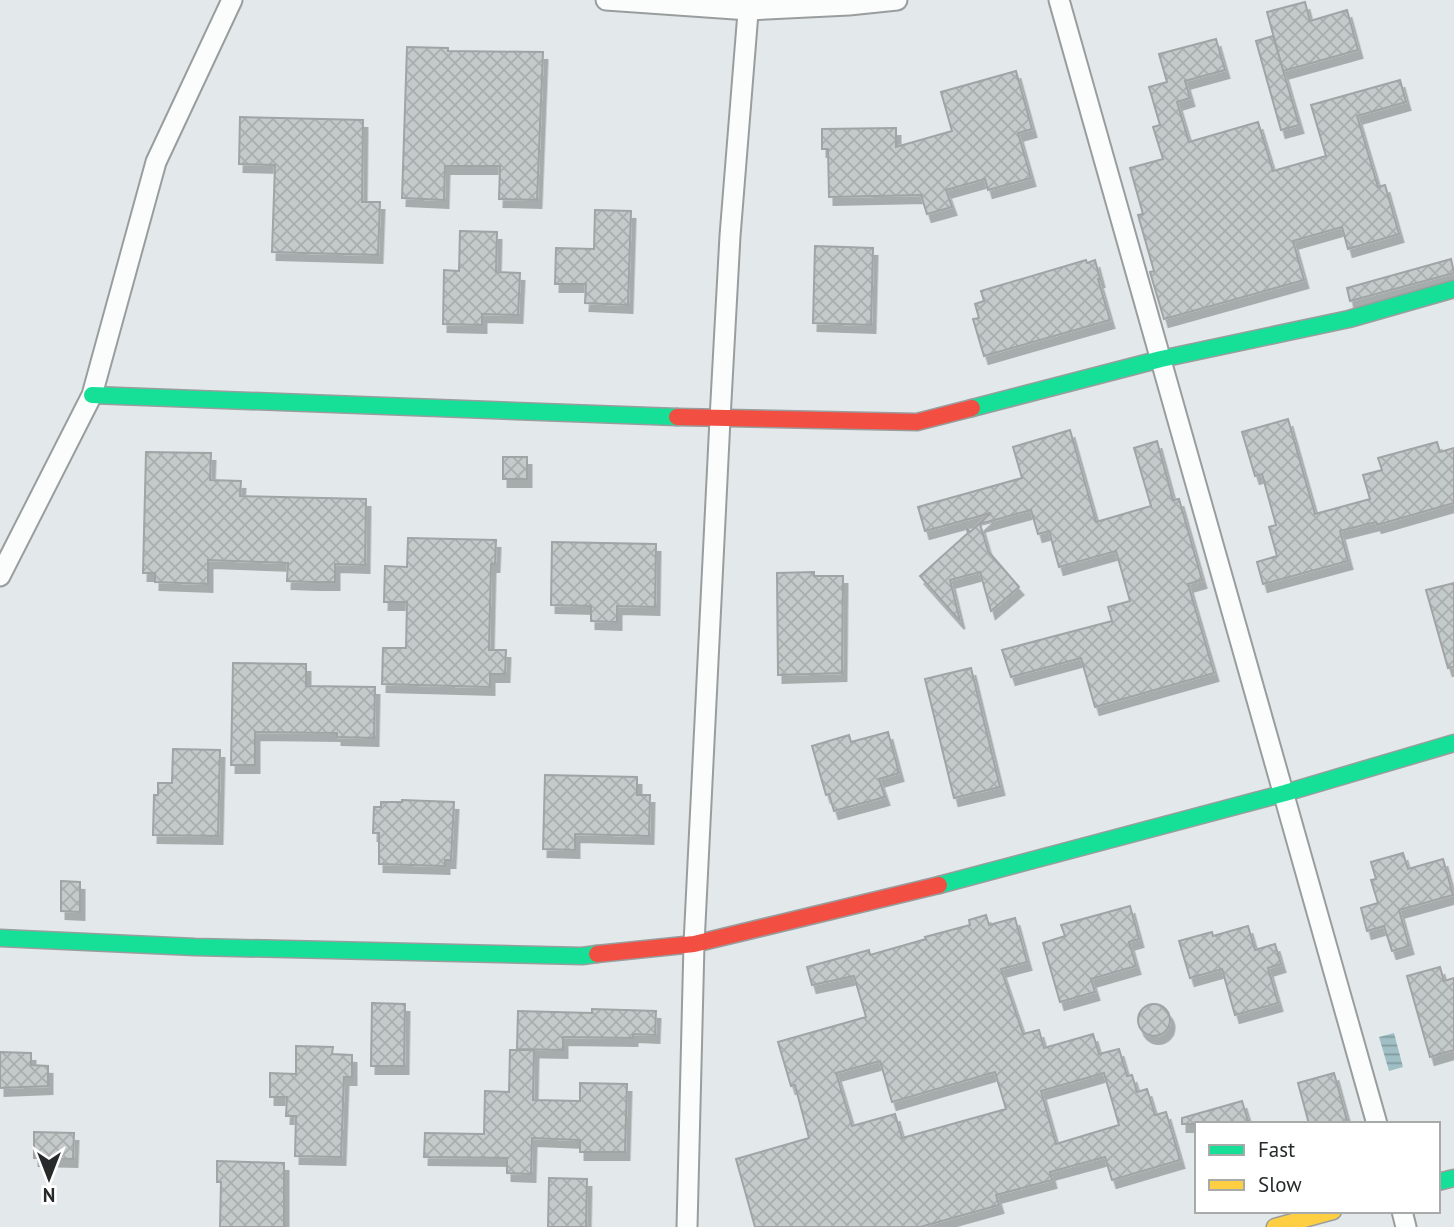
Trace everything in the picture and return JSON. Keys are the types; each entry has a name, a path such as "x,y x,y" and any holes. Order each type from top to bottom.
{"street":[{"path":"0,576 92,395 156,162 232,0"},
{"path":"606,0 749,5 849,5 897,0"},
{"path":"1059,0 1376,1122"},
{"path":"687,1227 694,944 720,419 730,236 749,5"},
{"path":"92,395 720,419 917,422 1161,359 1349,319 1454,289"},
{"path":"0,938 195,947 582,956 694,944 912,892 1285,793 1454,743"},
{"path":"1275,1227 1326,1213"}],"water":[{"path":"1394,1033 1403,1067 1389,1071 1379,1037"}],"building":[{"path":"1305,2 1310,21 1347,10 1358,50 1283,71 1267,12"},
{"path":"1273,36 1299,125 1281,130 1256,41"},
{"path":"1216,39 1225,70 1185,81 1190,98 1177,102 1189,142 1258,122 1273,171 1326,156 1311,105 1400,80 1406,102 1357,116 1378,187 1385,185 1399,234 1348,249 1342,227 1293,241 1304,280 1164,319 1150,272 1154,271 1138,215 1143,214 1130,168 1163,159 1153,127 1160,125 1149,87 1167,82 1159,54"},
{"path":"407,47 448,48 448,51 543,52 537,200 499,199 500,166 445,166 444,200 402,198"},
{"path":"1016,71 1032,129 1018,133 1031,178 988,190 985,179 946,190 952,207 927,214 921,195 829,197 828,149 822,149 822,129 896,128 896,147 952,131 941,92"},
{"path":"240,117 363,120 362,202 380,202 378,255 272,252 275,165 239,164"},
{"path":"595,210 631,211 628,305 585,303 586,284 555,284 556,248 594,249"},
{"path":"460,231 497,232 496,272 520,273 518,315 482,314 482,325 443,324 444,270 459,271"},
{"path":"815,246 873,248 871,325 813,323"},
{"path":"1451,259 1454,273 1350,301 1347,288"},
{"path":"1086,260 1087,263 1095,260 1110,320 984,356 973,319 979,318 975,304 984,301 981,291"},
{"path":"1288,419 1315,514 1370,499 1363,475 1382,470 1378,458 1437,442 1440,452 1454,448 1454,503 1377,525 1376,522 1340,531 1348,561 1263,584 1257,562 1277,556 1269,527 1276,525 1262,474 1255,476 1242,432"},
{"path":"1070,430 1096,522 1151,506 1134,448 1157,441 1173,500 1179,499 1202,580 1188,584 1214,673 1095,707 1081,658 1011,677 1002,650 1112,621 1108,607 1130,601 1116,551 1059,567 1049,531 1038,534 1031,510 980,524 988,551 1019,587 991,611 980,572 950,580 960,621 920,576 968,533 966,527 970,532 991,513 925,531 918,507 1022,478 1013,447"},
{"path":"146,452 211,453 210,480 241,481 240,496 366,499 365,565 335,564 335,582 314,582 287,581 288,563 208,560 208,584 155,582 155,573 143,573"},
{"path":"503,457 527,457 527,479 503,479"},
{"path":"408,538 496,540 495,564 491,564 489,650 506,650 505,674 490,674 490,687 382,684 383,648 406,648 407,602 384,602 385,566 407,567"},
{"path":"552,542 656,544 655,607 617,606 617,622 591,621 591,606 551,605"},
{"path":"814,572 814,576 843,576 842,673 778,675 777,573"},
{"path":"1454,583 1454,667 1448,668 1426,590"},
{"path":"233,663 306,664 306,686 375,687 374,738 337,737 337,733 255,732 255,765 231,765"},
{"path":"971,668 1000,787 954,798 925,679"},
{"path":"888,732 899,773 879,779 885,797 834,811 829,794 826,795 812,746 849,735 851,742"},
{"path":"173,749 220,750 218,836 153,835 154,795 158,795 158,783 172,783"},
{"path":"545,775 637,777 637,795 650,795 649,836 575,834 575,850 543,849"},
{"path":"381,802 454,802 451,860 445,860 445,866 379,864 379,833 373,833 374,807 381,807"},
{"path":"1403,853 1408,869 1443,859 1453,895 1399,910 1409,946 1392,951 1384,926 1367,931 1361,908 1378,903 1371,880 1376,879 1371,862"},
{"path":"61,881 80,882 80,912 61,911"},
{"path":"1130,906 1139,939 1129,942 1136,966 1091,979 1095,992 1060,1002 1043,943 1065,936 1061,925"},
{"path":"986,915 989,925 1015,918 1027,962 1001,969 1023,1034 1039,1030 1044,1048 1093,1034 1099,1054 1119,1049 1127,1076 1132,1075 1137,1092 1147,1089 1155,1115 1166,1112 1180,1160 1112,1180 1105,1157 1050,1172 1052,1180 996,1195 999,1205 920,1227 755,1227 736,1159 809,1138 795,1085 791,1086 778,1042 866,1017 854,976 812,985 807,967 869,950 870,955 926,939 925,937 970,925 969,920","holes":["880,1061 892,1102 995,1072 1006,1109 902,1138 895,1114 852,1126 836,1073","1104,1073 1119,1125 1056,1144 1041,1091"]},
{"path":"1248,926 1255,950 1275,944 1281,964 1268,968 1278,1003 1235,1015 1222,969 1190,978 1179,941 1212,932 1213,936"},
{"path":"1440,967 1444,981 1454,978 1454,1050 1430,1057 1407,976"},
{"path":"372,1003 405,1004 404,1066 371,1066"},
{"path":"1154,1004 1166,1008 1170,1020 1166,1032 1154,1036 1142,1032 1138,1020 1142,1008"},
{"path":"592,1009 656,1011 655,1035 633,1034 633,1038 563,1037 563,1050 517,1049 518,1011 592,1013"},
{"path":"296,1046 333,1047 332,1054 352,1055 352,1077 344,1077 341,1157 295,1156 296,1116 286,1116 287,1097 270,1097 270,1073 296,1074"},
{"path":"510,1050 534,1050 533,1100 580,1101 580,1083 627,1084 625,1152 580,1152 580,1140 532,1138 531,1174 507,1173 507,1158 424,1157 425,1133 484,1134 485,1091 509,1092"},
{"path":"0,1052 31,1053 31,1065 48,1066 48,1086 0,1088"},
{"path":"1334,1073 1347,1122 1308,1122 1298,1083"},
{"path":"1242,1101 1248,1122 1182,1124 1182,1118"},
{"path":"34,1132 74,1133 73,1159 34,1158"},
{"path":"217,1161 284,1163 284,1227 220,1227 221,1182 217,1182"},
{"path":"549,1178 587,1179 586,1227 548,1227"}],"traffic: fast":[{"path":"972,408 1161,359 1349,319 1454,289"},
{"path":"92,395 677,417"},
{"path":"939,885 1285,793 1454,743"},
{"path":"0,938 195,947 582,956 597,954"},
{"path":"1440,1182 1454,1178"}],"traffic: slow":[{"path":"1275,1227 1326,1213"}],"traffic: jam":[{"path":"677,417 917,422 972,408"},
{"path":"597,954 694,944 939,885"}]}
